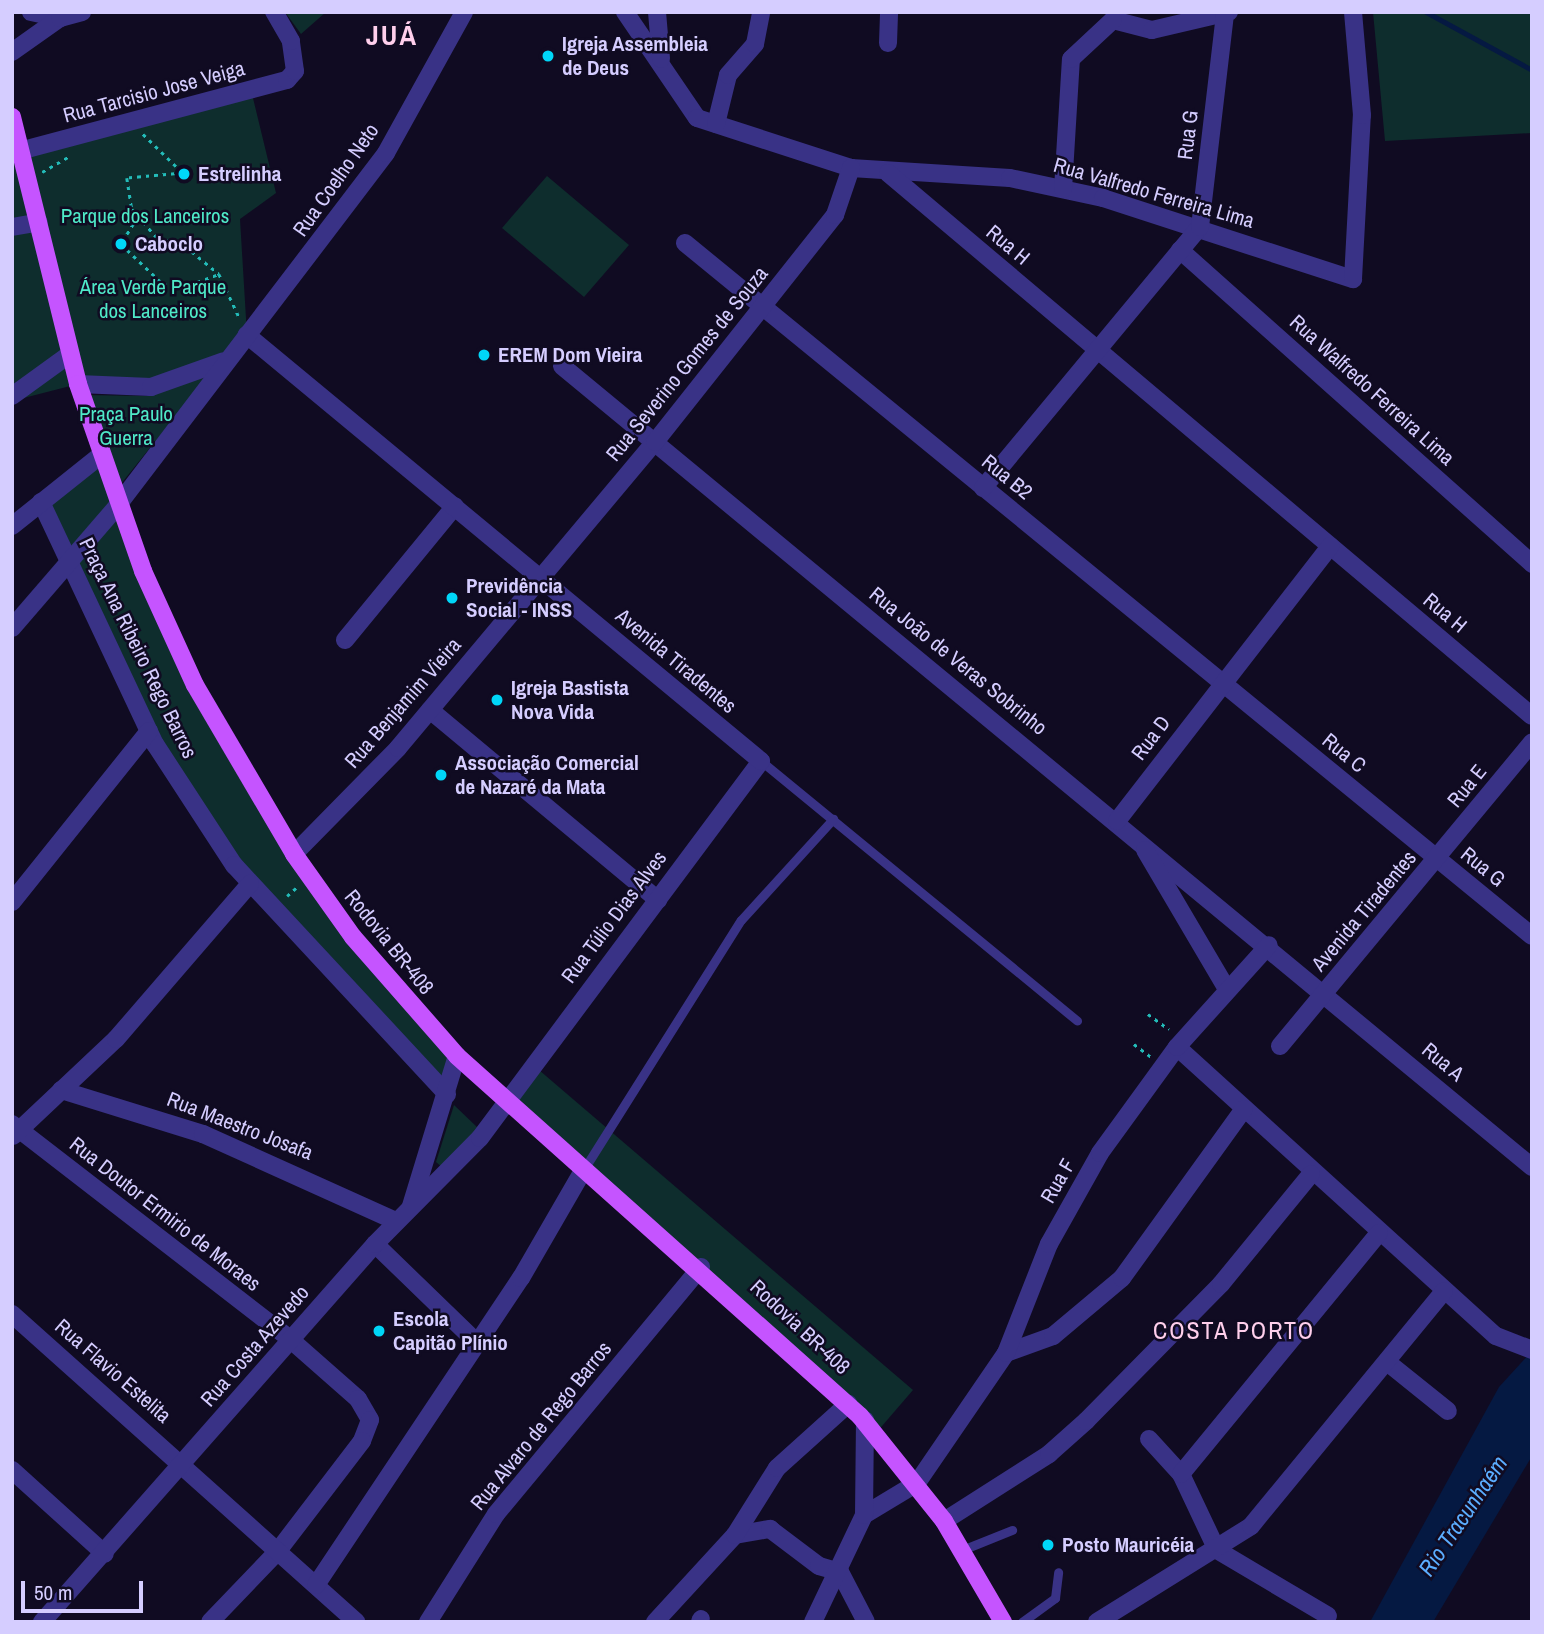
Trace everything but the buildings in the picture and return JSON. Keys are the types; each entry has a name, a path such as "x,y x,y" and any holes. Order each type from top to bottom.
{"main road":[{"name":"Rodovia BR-408","path":"12,117 17,152 39,222 78,384 118,505 195,685 294,854 353,937 457,1056 506,1103 701,1267 864,1420 917,1483 944,1521 1003,1622"}],"street":[{"path":"31,12 60,18"},
{"path":"12,52 60,18 82,12"},
{"name":"Rua Tarcisio Jose Veiga","path":"17,152 287,80 295,71 292,41 274,12"},
{"name":"Rua Coelho Neto","path":"12,628 118,505 386,153 464,12"},
{"name":"Rua Valfredo Ferreira Lima","path":"625,12 661,59 688,111 716,124 851,168 888,173 1010,178 1063,189 1200,227 1353,279 1362,115 1353,12"},
{"path":"657,12 661,59"},
{"path":"716,124 728,75 755,44 761,12"},
{"path":"888,43 889,12"},
{"path":"1063,189 1071,59 1111,16 1152,30 1227,13"},
{"name":"Rua G","path":"1200,227 1227,13"},
{"name":"Rua Severino Gomes de Souza","path":"541,578 654,442 835,215 851,168"},
{"name":"Rua H","path":"888,173 1099,351"},
{"path":"12,227 39,222"},
{"path":"984,488 1200,227"},
{"name":"Rua B2","path":"685,243 1222,683"},
{"name":"Rua Walfredo Ferreira Lima","path":"1180,250 1532,564"},
{"name":"Avenida Tiradentes","path":"247,335 761,761"},
{"path":"1099,351 1330,546"},
{"path":"12,396 70,354"},
{"path":"78,384 151,387 227,360"},
{"name":"Rua João de Veras Sobrinho","path":"562,366 1325,993"},
{"path":"12,526 101,455"},
{"name":"Praça Ana Ribeiro Rego Barros","path":"41,502 149,731 250,884 447,1094"},
{"path":"345,640 455,506"},
{"name":"Rua H","path":"1330,546 1532,716"},
{"name":"Rua D","path":"1117,821 1330,546"},
{"name":"Rua Benjamim Vieira","path":"294,854 430,710 541,578"},
{"name":"Rua C","path":"1222,683 1437,859"},
{"path":"430,710 659,900"},
{"path":"12,902 149,731"},
{"name":"Rua E","path":"1437,859 1532,742"},
{"name":"Rua Túlio Dias Alves","path":"506,1103 761,761"},
{"path":"1138,838 1227,989"},
{"name":"Avenida Tiradentes","path":"1280,1046 1437,859"},
{"name":"Rua G","path":"1437,859 1532,936"},
{"path":"15,1130 116,1038 250,884"},
{"name":"Rua F","path":"917,1483 1006,1353 1065,1213 1163,1065 1227,989 1269,945"},
{"name":"Rua A","path":"1325,993 1532,1167"},
{"path":"1177,1047 1311,1174 1444,1291 1505,1343 1528,1349"},
{"path":"410,1209 457,1056"},
{"name":"Rua Maestro Josafa","path":"61,1090 203,1134 396,1221"},
{"name":"Rua Costa Azevedo","path":"42,1622 105,1554 375,1244 506,1103"},
{"path":"1006,1353 1053,1336 1122,1278 1244,1109"},
{"name":"Rua Doutor Ermirio de Moraes","path":"15,1130 291,1339 358,1399 370,1420 362,1441 278,1551"},
{"path":"316,1585 477,1343 584,1169"},
{"path":"944,1521 1039,1462 1086,1422 1221,1284 1311,1174"},
{"path":"1181,1474 1379,1233"},
{"path":"375,1244 477,1343"},
{"name":"Rua Alvaro de Rego Barros","path":"428,1622 496,1514 701,1267"},
{"path":"1097,1622 1217,1550 1273,1504 1444,1291"},
{"name":"Rua Flavio Estelita","path":"12,1314 184,1463 358,1622"},
{"path":"1387,1362 1448,1411"},
{"path":"655,1622 735,1535 777,1468 848,1404"},
{"path":"813,1622 841,1572 864,1515 864,1420"},
{"path":"1149,1439 1181,1474 1217,1550 1328,1616"},
{"path":"12,1470 105,1554"},
{"path":"864,1515 917,1483"},
{"path":"735,1535 770,1529 819,1566 841,1572 866,1622"},
{"path":"210,1622 278,1551"}],"lane":[{"name":"Avenida Tiradentes","path":"761,761 1077,1021"},
{"path":"584,1169 741,920 832,819"},
{"path":"962,1550 1012,1530"},
{"path":"1023,1622 1055,1598 1058,1572"}],"path":[{"path":"130,122 183,173 127,178 138,217 156,237 185,246 219,274 247,335"},
{"path":"42,172 75,153"},
{"path":"138,217 121,244 163,284 181,288 219,274"},
{"path":"1148,1014 1172,1031 1177,1047"},
{"path":"1134,1044 1163,1065"}],"green space":[{"path":"285,12 326,12 301,34"},
{"path":"1373,12 1532,12 1532,133 1385,141"},
{"name":"Parque dos Lanceiros","path":"251,90 276,193 240,219 247,335 194,376 78,384 12,401 12,117 21,150"},
{"path":"547,176 629,245 584,297 502,228"},
{"name":"Praça Paulo Guerra","path":"211,372 116,490 84,395 150,396"},
{"path":"101,455 143,571 294,854 457,1056 447,1094 350,995 187,796 41,502"},
{"path":"539,1070 913,1390 876,1433 512,1108"},
{"path":"454,1105 479,1129 443,1168 436,1162"}],"water":[{"name":"Rio Tracunhaém","path":"1532,1351 1532,1456 1433,1622 1370,1622 1499,1387"}],"waterway":[{"path":"1426,12 1532,70"}],"place":[{"name":"Igreja Assembleia de Deus","path":"548,56"},
{"name":"Estrelinha","path":"184,174"},
{"name":"Caboclo","path":"121,244"},
{"name":"EREM Dom Vieira","path":"484,355"},
{"name":"Previdência Social - INSS","path":"452,598"},
{"name":"Igreja Bastista Nova Vida","path":"497,700"},
{"name":"Associação Comercial de Nazaré da Mata","path":"441,775"},
{"name":"Escola Capitão Plínio","path":"379,1331"},
{"name":"Posto Mauricéia","path":"1048,1545"}],"district":[{"name":"JUÁ","path":"392,35"},
{"name":"COSTA PORTO","path":"1234,1331"}],"park label":[{"name":"Área Verde Parque dos Lanceiros","path":"153,299"}]}
